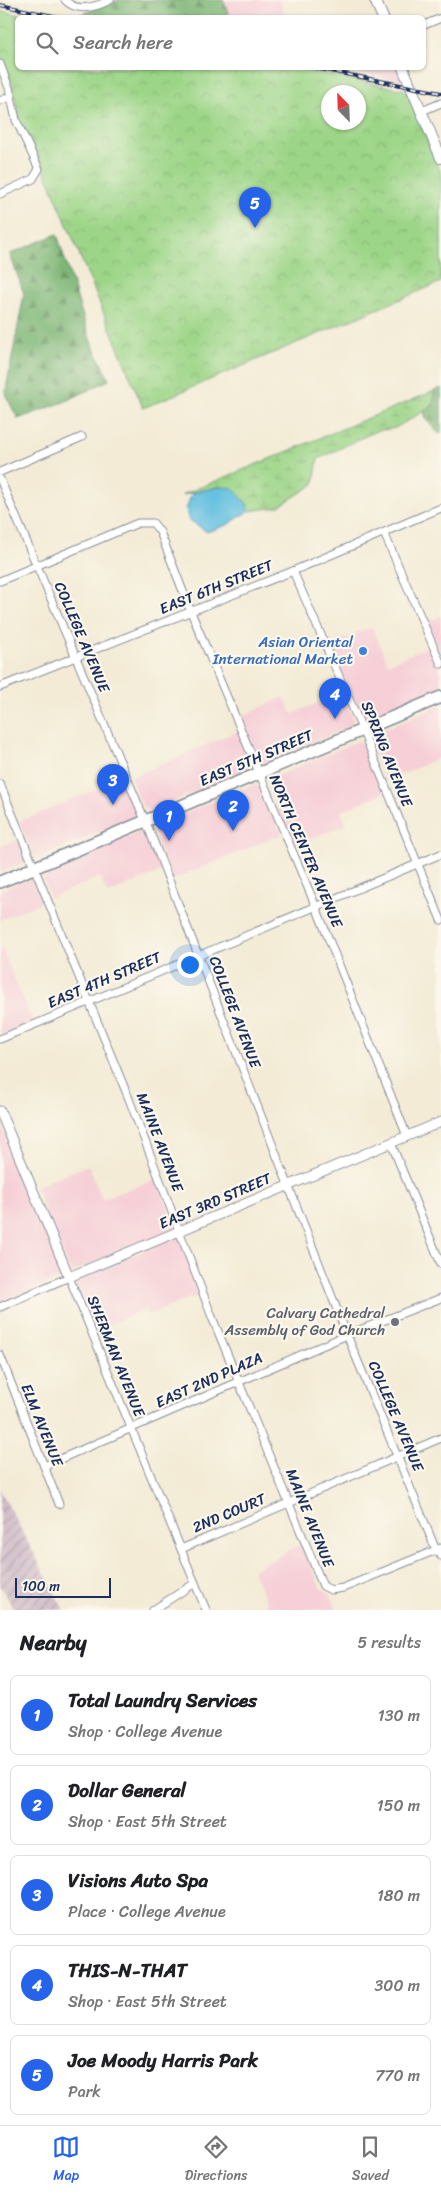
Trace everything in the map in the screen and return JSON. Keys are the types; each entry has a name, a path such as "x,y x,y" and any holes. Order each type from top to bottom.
{"main road":[{"path":"375,0 382,15"},
{"path":"405,70 441,158"},
{"name":"EAST 5TH STREET","path":"0,882 441,697"}],"street":[{"path":"64,0 69,4 86,8 110,0"},
{"path":"426,24 441,18"},
{"path":"0,64 11,96 16,120 38,163 38,172 33,179 0,194"},
{"path":"0,101 11,96"},
{"path":"422,111 441,103"},
{"path":"0,472 82,437"},
{"name":"COLLEGE AVENUE","path":"0,479 145,821 347,1335 439,1551"},
{"name":"EAST 6TH STREET","path":"0,687 293,571 441,508"},
{"name":"NORTH CENTER AVENUE","path":"36,565 138,523 153,523 160,532 191,612 316,907 407,1136"},
{"path":"384,533 441,664"},
{"path":"0,580 36,565"},
{"name":"SPRING AVENUE","path":"293,571 441,920"},
{"name":"MAINE AVENUE","path":"0,784 323,1586 331,1590 343,1588 439,1551"},
{"name":"EAST 4TH STREET","path":"0,1039 441,854"},
{"name":"SHERMAN AVENUE","path":"0,1111 206,1610"},
{"name":"EAST 3RD STREET","path":"0,1307 441,1122"},
{"path":"391,1143 441,1264"},
{"name":"EAST 2ND PLAZA","path":"44,1466 347,1335 441,1298"},
{"name":"ELM AVENUE","path":"0,1355 59,1504"},
{"name":"2ND COURT","path":"180,1549 441,1438"},
{"path":"152,1610 195,1583"}],"shaded area":[{"path":"223,0 279,0 285,15 229,15"},
{"path":"362,70 398,70 402,81 363,73"},
{"path":"441,616 441,658 426,622"},
{"path":"372,627 388,664 429,646 441,673 441,689 365,720 362,718 329,645"},
{"path":"343,692 353,717 352,726 265,762 259,762 239,717 284,697 292,714"},
{"path":"441,705 441,757 386,781 371,744 373,734"},
{"path":"238,731 249,759 250,766 247,770 150,811 143,807 130,778"},
{"path":"358,741 366,746 384,793 341,811 346,825 293,845 268,785 268,780"},
{"path":"123,778 136,811 133,818 39,857 33,854 19,822"},
{"path":"255,784 263,792 282,834 172,880 156,840 154,831 156,825"},
{"path":"140,832 144,833 149,839 162,871 108,894 100,877 50,898 43,879 46,871"},
{"path":"19,839 25,854 24,862 0,874 0,847"},
{"path":"28,879 37,882 44,901 0,920 0,890"},
{"path":"0,945 33,1022 0,1035"},
{"path":"0,1121 65,1276 0,1303"},
{"path":"88,1165 102,1199 157,1179 176,1229 71,1273 35,1187"},
{"path":"179,1236 201,1294 148,1315 144,1309 94,1331 74,1280"},
{"path":"0,1490 64,1610 15,1610 0,1586"},
{"path":"302,1544 320,1587 330,1594 337,1610 270,1610 253,1570"}],"green space":[{"path":"118,0 223,0 229,15 79,15"},
{"path":"0,11 23,15 15,15 15,70 304,70 406,90 441,173 441,282 143,408 42,164 19,120 13,87 0,56"},
{"path":"57,234 90,339 109,380 64,402 18,419 5,394 24,294 10,254"},
{"path":"441,388 441,433 439,434 426,419 424,411 433,406 434,391"},
{"path":"434,391 433,406 395,428 376,431 318,459 314,484 278,507 249,511 246,503 219,487 182,495"}],"water":[{"path":"219,487 233,488 246,503 249,511 227,525 207,532 188,519 186,509 192,493"}],"railway":[{"path":"0,5 48,15"},
{"path":"325,70 441,93"}],"place":[{"name":"Joe Moody Harris Park","path":"255,228"},
{"name":"Asian Oriental International Market","path":"363,651"},
{"name":"THIS-N-THAT","path":"335,719"},
{"name":"Visions Auto Spa","path":"113,805"},
{"name":"Dollar General","path":"233,831"},
{"name":"Total Laundry Services","path":"169,841"},
{"name":"Calvary Cathedral Assembly of God Church","path":"395,1322"}]}
